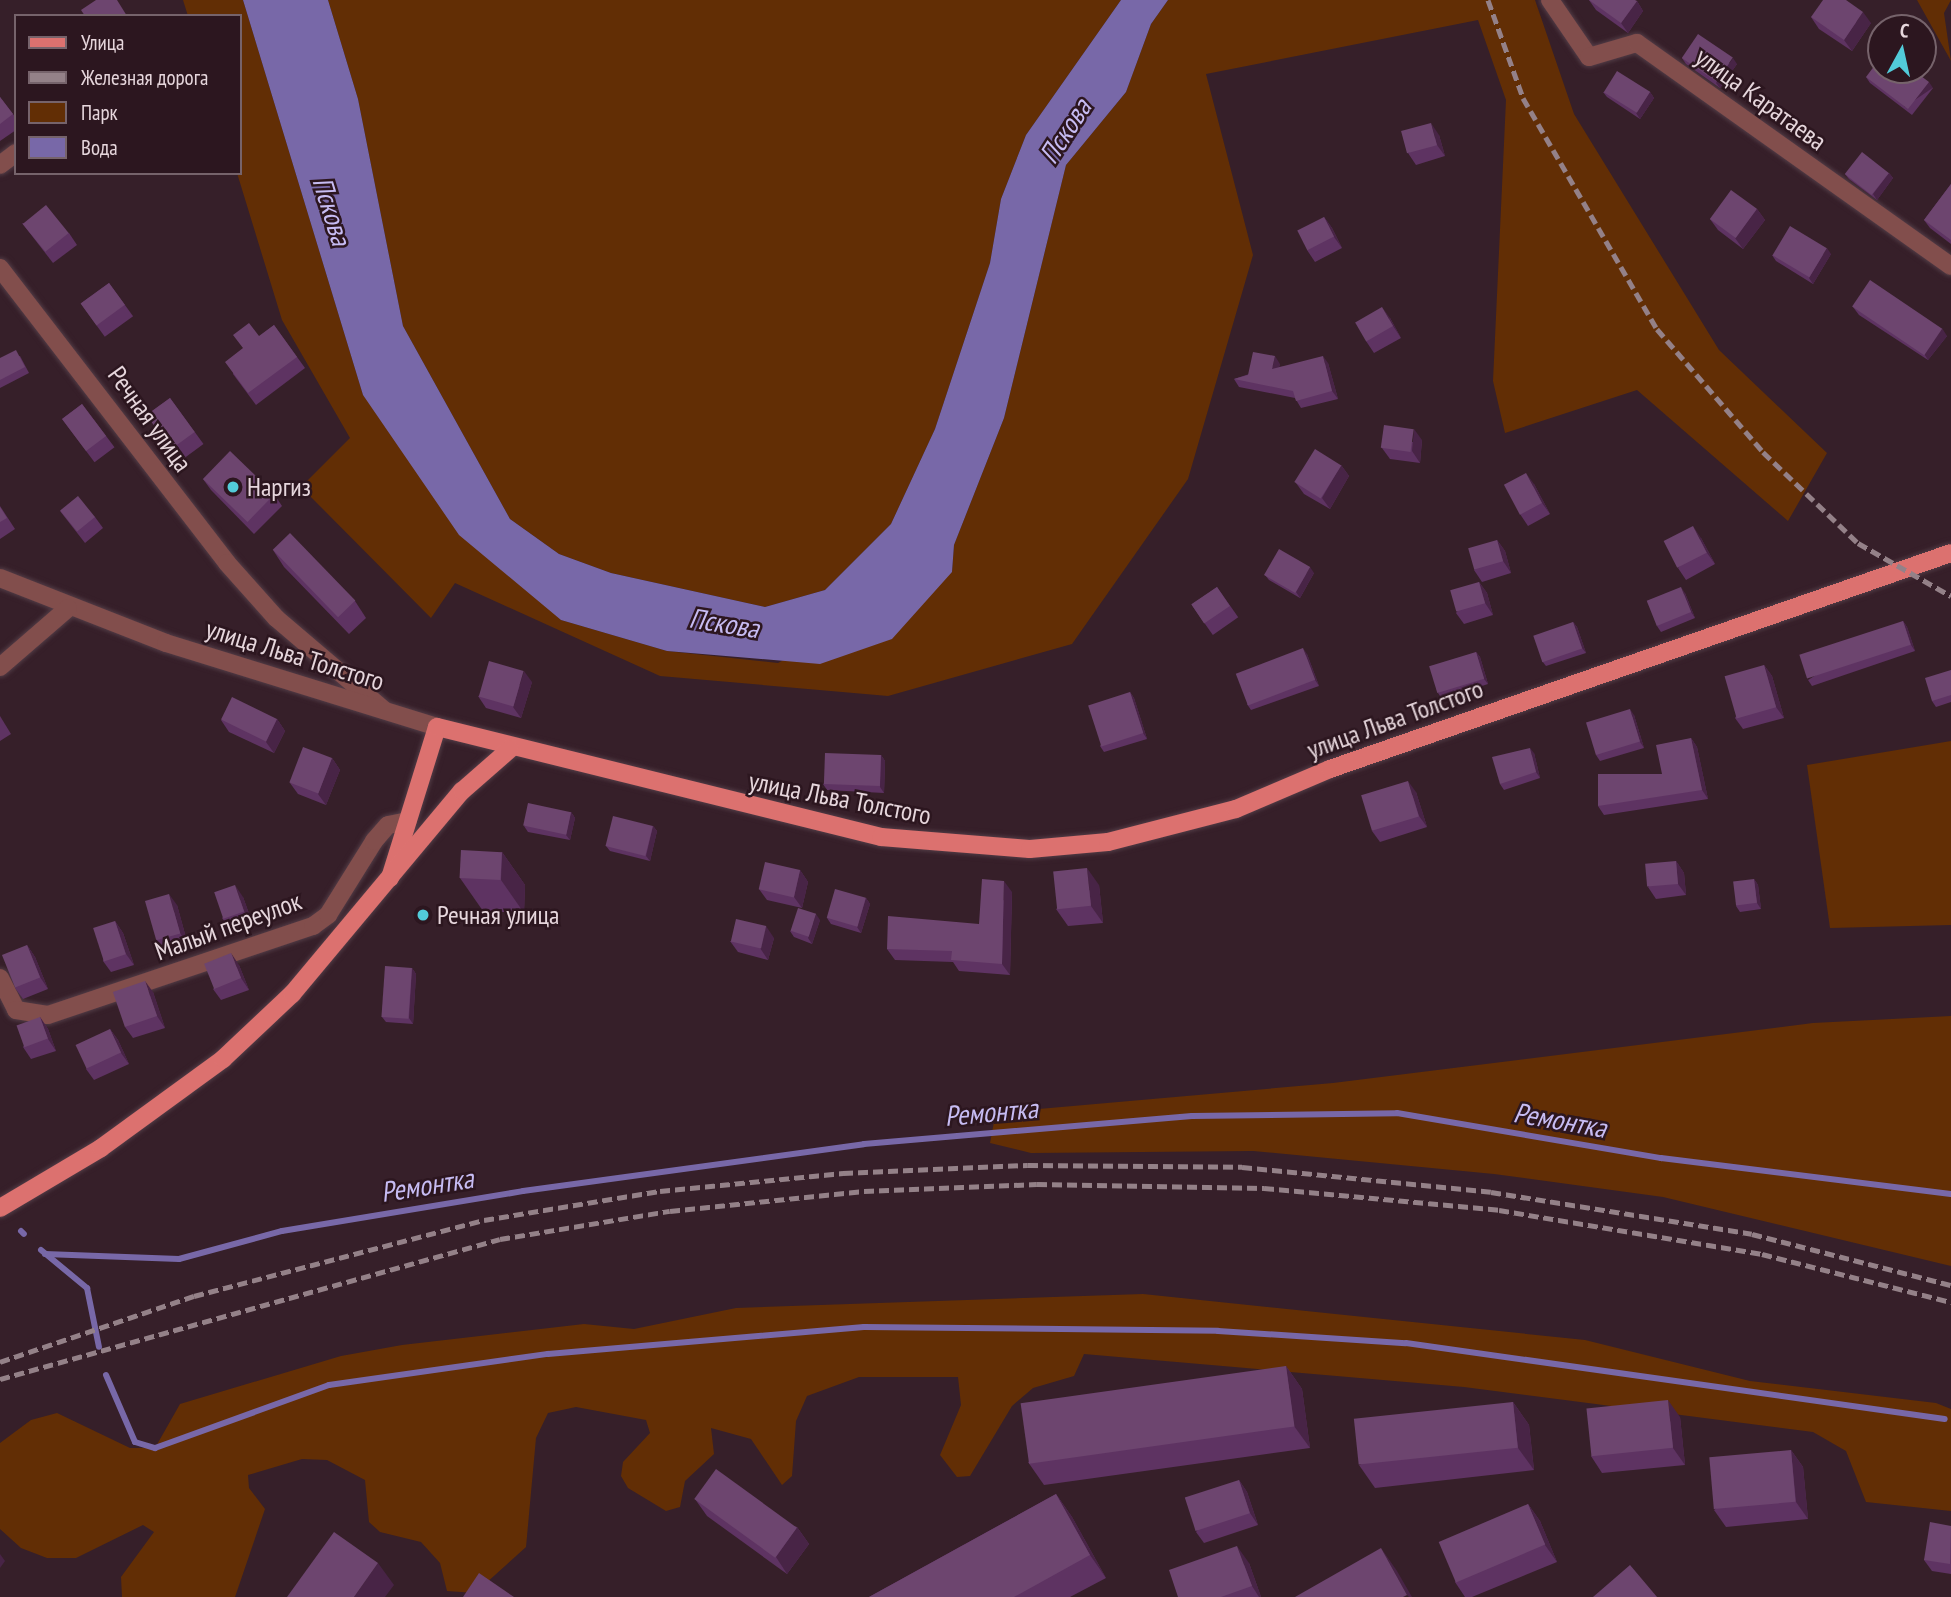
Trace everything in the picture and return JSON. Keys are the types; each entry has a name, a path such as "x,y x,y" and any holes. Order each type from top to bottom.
{"main road":[{"name":"улица Льва Толстого","path":"438,727 510,749 881,837 1030,849 1108,842 1236,809 1356,760 1951,553"},
{"path":"390,878 438,727"},
{"path":"0,1208 101,1148 223,1059 292,994 462,791 510,749"}],"street":[{"name":"улица Каратаева","path":"1550,0 1589,57 1637,43 1951,266"},
{"name":"Речная улица","path":"0,268 235,572 276,618 384,710"},
{"name":"улица Льва Толстого","path":"0,578 68,608 438,727"},
{"path":"0,667 68,608"},
{"name":"Малый переулок","path":"0,978 16,1010 48,1015 313,926 328,915 374,841 388,825 408,821"}],"green space":[{"path":"183,0 243,0 363,395 561,620 667,651 778,663 952,572 954,545 1004,418 1066,165 1126,92 1151,24 1168,0 1535,0 1574,114 1719,350 1827,453 1788,521 1637,390 1505,433 1493,381 1506,100 1478,20 1206,74 1253,255 1188,479 1072,644 888,696 660,676 455,583 431,618 301,487 350,438 282,320 238,175 242,175 242,14 187,14"},
{"path":"328,0 1121,0 1026,135 1001,199 990,263 935,429 891,524 825,590 765,607 611,573 559,554 510,519 403,326 358,99"},
{"path":"1917,0 1951,0 1944,13 1951,61 1937,36 1937,14 1925,14"},
{"path":"1951,741 1951,925 1830,928 1807,765"},
{"path":"1951,1016 1951,1266 1663,1197 1494,1174 1253,1151 1031,1153 990,1143 994,1122 1005,1112 1333,1083 1813,1023"},
{"path":"1143,1294 1585,1340 1750,1381 1936,1403 1951,1409 1951,1511 1866,1502 1846,1451 1813,1432 1464,1387 1084,1354 1074,1376 1033,1388 1012,1406 970,1476 957,1477 940,1455 961,1405 958,1377 859,1377 807,1396 796,1421 792,1476 782,1485 751,1439 711,1428 714,1454 685,1481 680,1507 666,1511 628,1488 621,1476 623,1462 650,1433 646,1420 576,1407 548,1413 536,1438 526,1547 475,1593 447,1591 440,1563 421,1542 380,1532 369,1522 365,1480 327,1460 302,1459 248,1475 249,1488 265,1509 235,1597 122,1597 121,1577 154,1532 143,1525 76,1558 47,1558 21,1548 0,1529 0,1443 31,1420 57,1413 130,1448 155,1448 180,1404 341,1356 402,1345 584,1324 634,1329 736,1308"}],"water":[{"name":"Пскова","path":"243,0 328,0 358,99 403,326 510,519 559,554 611,573 765,607 825,590 891,524 935,429 990,263 1001,199 1026,135 1121,0 1168,0 1151,24 1126,92 1066,165 1004,418 954,545 952,572 892,639 820,664 667,651 561,620 459,535 363,395"}],"building":[{"path":"96,0 117,0 126,14 84,14 81,10"},
{"path":"1589,0 1635,0 1637,1 1621,23"},
{"path":"1823,0 1846,0 1863,12 1844,40 1811,17"},
{"path":"1698,34 1733,57 1717,82 1682,58"},
{"path":"1617,71 1650,92 1637,113 1604,92"},
{"path":"1875,84 1927,84 1908,109"},
{"path":"0,97 13,114 0,124"},
{"path":"1431,123 1437,145 1407,153 1401,131"},
{"path":"1862,152 1889,173 1872,195 1845,174"},
{"path":"1951,184 1951,240 1924,220"},
{"path":"1731,190 1757,209 1736,238 1710,219"},
{"path":"46,205 69,233 45,252 23,224"},
{"path":"1324,217 1334,237 1307,250 1297,231"},
{"path":"1790,226 1827,248 1809,277 1772,255"},
{"path":"1870,280 1942,329 1924,355 1852,307"},
{"path":"109,283 125,305 97,325 81,304"},
{"path":"1382,307 1393,326 1366,342 1355,322"},
{"path":"249,323 259,336 274,325 297,357 248,393 225,362 243,348 233,335"},
{"path":"16,350 25,367 0,380 0,358"},
{"path":"1253,352 1275,356 1272,369 1323,356 1332,391 1296,401 1293,391 1234,379 1248,375"},
{"path":"170,398 195,432 171,449 147,415"},
{"path":"82,404 106,436 86,451 62,419"},
{"path":"1384,425 1414,429 1411,452 1381,448"},
{"path":"1315,449 1341,465 1321,499 1294,482"},
{"path":"230,451 275,494 248,522 203,479"},
{"path":"1526,473 1542,503 1520,515 1504,485"},
{"path":"78,496 95,517 77,531 60,510"},
{"path":"0,507 7,518 0,522"},
{"path":"1693,526 1707,553 1677,568 1664,541"},
{"path":"290,533 355,601 338,617 273,550"},
{"path":"1497,540 1503,561 1474,569 1468,548"},
{"path":"1279,549 1310,567 1295,593 1264,575"},
{"path":"1479,582 1485,603 1456,611 1450,590"},
{"path":"1217,587 1230,606 1204,623 1191,604"},
{"path":"1681,587 1691,612 1657,626 1647,601"},
{"path":"1903,621 1911,645 1807,678 1799,655"},
{"path":"1573,622 1582,648 1542,662 1533,636"},
{"path":"1303,648 1315,680 1248,706 1236,674"},
{"path":"1476,652 1484,679 1437,693 1429,666"},
{"path":"489,661 524,671 513,706 479,697"},
{"path":"1764,665 1776,707 1737,719 1725,676"},
{"path":"1951,670 1951,695 1932,701 1925,678"},
{"path":"1130,692 1143,733 1101,746 1088,706"},
{"path":"232,697 277,719 266,741 221,719"},
{"path":"1630,709 1640,742 1596,755 1586,722"},
{"path":"1691,738 1702,790 1598,806 1598,774 1662,774 1656,745"},
{"path":"303,747 332,758 318,794 289,782"},
{"path":"1530,748 1536,772 1500,784 1492,757"},
{"path":"825,753 881,755 880,786 824,784"},
{"path":"1408,781 1419,816 1372,831 1361,795"},
{"path":"528,803 571,812 566,835 523,825"},
{"path":"613,816 653,826 645,856 606,846"},
{"path":"461,850 502,852 500,880 460,878"},
{"path":"1676,861 1678,884 1647,887 1645,864"},
{"path":"765,862 800,870 794,897 759,889"},
{"path":"1087,868 1091,906 1057,909 1053,872"},
{"path":"982,879 1004,881 1002,964 951,960 952,951 887,949 888,916 979,924"},
{"path":"1754,879 1757,903 1736,905 1733,882"},
{"path":"235,885 244,911 223,919 214,892"},
{"path":"835,889 866,898 857,927 827,918"},
{"path":"169,894 180,933 156,940 145,901"},
{"path":"798,908 816,914 809,937 791,931"},
{"path":"736,919 766,926 761,948 731,941"},
{"path":"115,921 126,954 104,961 93,928"},
{"path":"27,945 40,977 15,988 2,955"},
{"path":"231,953 241,978 214,989 204,964"},
{"path":"385,966 412,968 408,1019 381,1017"},
{"path":"145,981 157,1016 125,1027 113,992"},
{"path":"40,1017 48,1039 24,1047 17,1026"},
{"path":"110,1029 121,1053 87,1069 76,1045"},
{"path":"1286,1366 1294,1426 1029,1464 1021,1403"},
{"path":"1668,1400 1673,1448 1591,1456 1586,1409"},
{"path":"1513,1402 1518,1448 1359,1464 1354,1419"},
{"path":"1791,1450 1796,1502 1714,1509 1709,1457"},
{"path":"716,1469 797,1528 775,1558 694,1499"},
{"path":"1239,1480 1250,1513 1196,1531 1185,1498"},
{"path":"1056,1494 1090,1555 1014,1597 869,1597"},
{"path":"1528,1504 1545,1545 1456,1582 1439,1542"},
{"path":"1930,1522 1951,1526 1950,1564 1924,1560"},
{"path":"334,1532 378,1563 354,1597 287,1597"},
{"path":"1237,1546 1252,1586 1221,1597 1178,1597 1169,1570"},
{"path":"1381,1548 1407,1595 1295,1597"},
{"path":"1630,1565 1657,1597 1593,1597"},
{"path":"479,1573 514,1597 463,1597"}],"waterway":[{"name":"Ремонтка","path":"45,1254 179,1259 282,1231 523,1191 864,1144 1192,1116 1397,1113 1661,1158 1951,1194"},
{"name":"Ремонтка","path":"21,1231 24,1234"},
{"path":"41,1250 87,1288 99,1347"},
{"path":"106,1375 135,1442 155,1448 329,1385 548,1354 864,1327 1218,1331 1406,1343 1945,1419"}],"railway":[{"path":"1488,0 1523,98 1657,329 1763,452 1858,543 1951,596"},
{"path":"0,1362 194,1296 484,1220 660,1191 843,1173 1028,1165 1242,1167 1491,1192 1752,1234 1951,1285"},
{"path":"0,1379 500,1239 670,1211 864,1191 1037,1184 1264,1188 1499,1210 1762,1254 1951,1302"}],"place":[{"name":"Наргиз","path":"233,487"},
{"name":"Речная улица","path":"423,915"}]}
